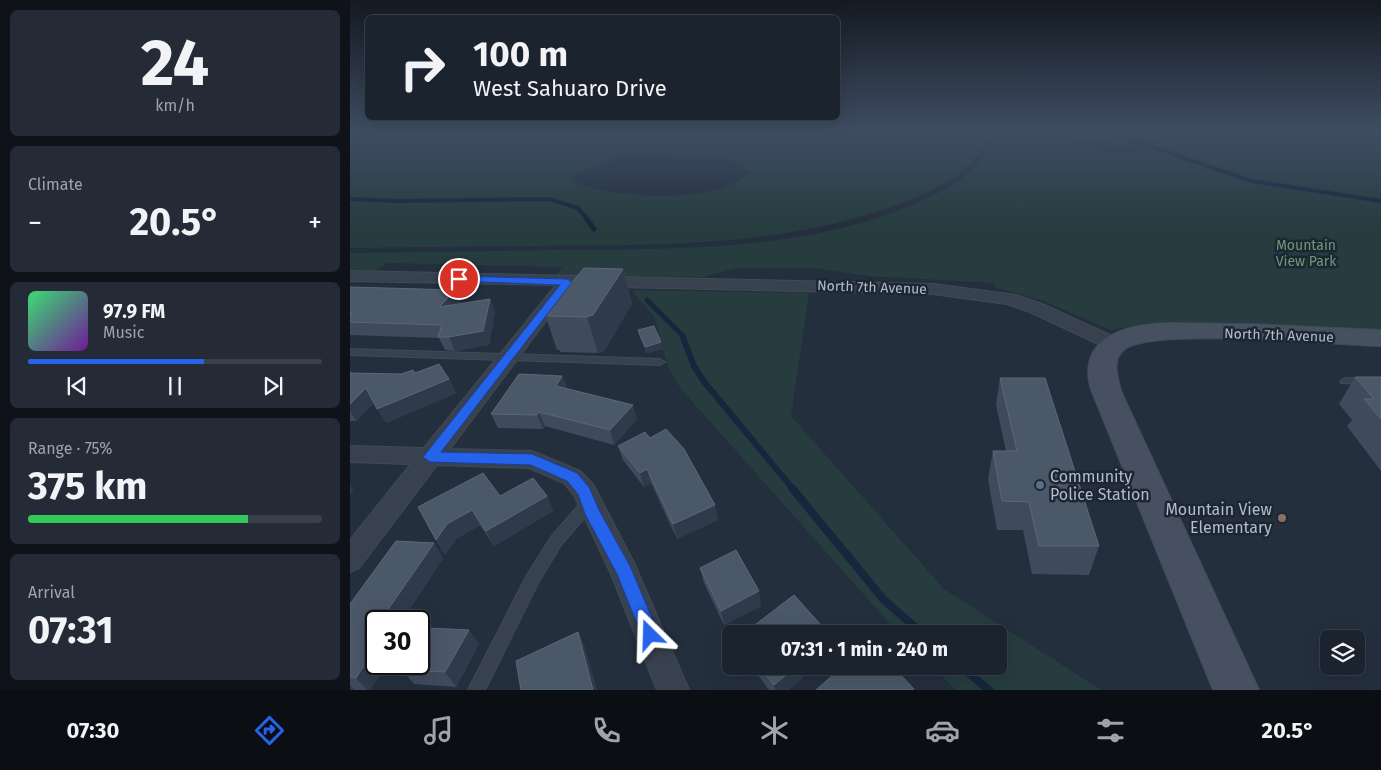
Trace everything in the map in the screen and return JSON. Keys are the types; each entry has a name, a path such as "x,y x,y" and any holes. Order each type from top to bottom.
{"main road":[{"name":"North 7th Avenue","path":"1114,344 1147,333 1168,331 1381,338"},
{"path":"1114,344 1105,356 1100,371 1104,384 1236,690"}],"street":[{"name":"North 7th Avenue","path":"350,276 925,288 1010,299 1036,308 1114,344"},
{"path":"350,560 567,282"},
{"path":"350,454 532,460 572,477 584,491 624,571 673,690"}],"lane":[{"path":"350,352 660,362"},
{"path":"1345,381 1381,382"},
{"path":"476,690 532,580 556,541 589,503"}],"green space":[{"path":"350,162 606,162 570,178 594,189 666,196 710,192 738,181 751,172 736,162 972,162 951,179 902,203 857,218 812,229 719,241 626,245 350,248"},
{"name":"Mountain View Park","path":"978,162 1381,162 1381,330 1150,323 1111,330 1041,300 994,287 994,283 867,276 815,268 738,268 702,277 556,275 562,267 387,263 370,273 350,273 350,265 352,263 350,262 350,253 688,248 733,245 821,233 865,222 907,207 940,192 970,172"},
{"path":"631,290 809,293 791,416 944,589 1000,625 891,625 681,389 668,367 654,316"},
{"path":"1007,630 1101,690 956,690 941,675 1007,675"}],"building":[{"path":"584,268 623,269 593,315 587,317 548,316 549,314 545,314"},
{"path":"350,287 456,290 439,307 490,299 483,331 438,337 442,325 350,322 350,314 352,313 350,313"},
{"path":"654,326 661,342 645,347 638,330"},
{"path":"439,364 449,379 377,409 366,388 350,404 350,373 401,374 413,370 415,373"},
{"path":"519,374 562,376 556,386 633,405 610,430 539,412 537,415 491,414"},
{"path":"1355,377 1381,377 1381,419 1364,399 1374,399"},
{"path":"1000,378 1045,378 1099,546 1039,546 1029,502 1002,501 993,451 1017,451"},
{"path":"666,429 684,449 715,505 673,524 647,469 640,473 618,446 645,432 650,438"},
{"path":"483,473 500,496 533,478 547,496 486,531 472,510 447,524 436,540 418,507"},
{"path":"396,541 434,543 388,610 365,610 365,664 356,678 350,677 350,604"},
{"path":"736,550 759,591 721,611 700,568"},
{"path":"794,595 821,625 755,625"},
{"path":"430,628 469,630 445,672 430,671"},
{"path":"578,632 593,690 521,690 516,661"},
{"path":"766,675 786,675 774,685"},
{"path":"833,675 901,675 914,689 913,690 816,690"}],"waterway":[{"path":"1196,162 1252,181 1381,201"},
{"path":"350,199 398,201 549,199 578,208 587,219"},
{"path":"586,218 594,229"},
{"path":"647,300 682,335"},
{"path":"682,335 694,366 705,383 793,489"},
{"path":"792,488 884,600 913,625"},
{"path":"971,675 989,690"}],"place":[{"name":"Community Police Station","path":"1040,485"},
{"name":"Mountain View Elementary","path":"1282,518"}],"route":[{"path":"459,279 567,282 430,457 532,460 552,466 572,477 584,491 593,514 624,571 650,635"}]}
